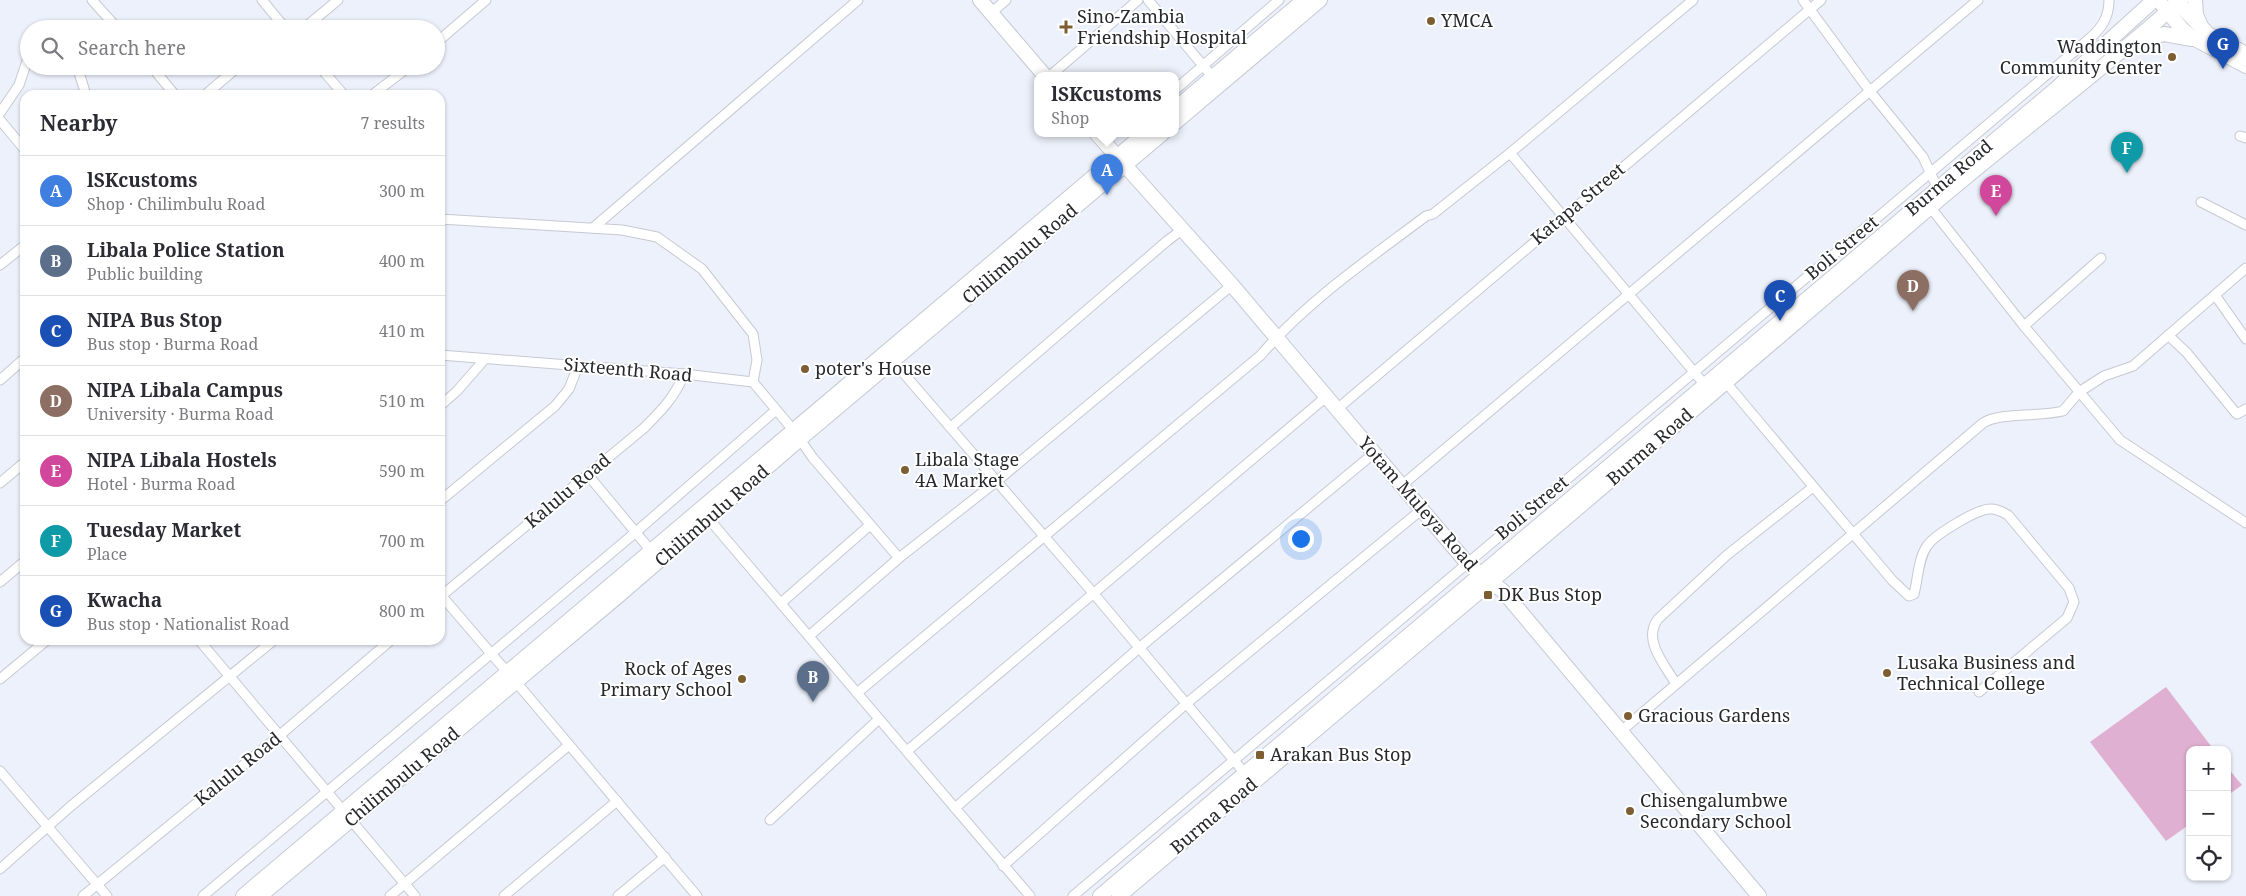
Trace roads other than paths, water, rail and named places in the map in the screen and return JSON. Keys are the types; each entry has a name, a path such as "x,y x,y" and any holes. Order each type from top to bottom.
{"main road":[{"path":"980,0 1042,72"},
{"path":"1179,119 1216,81 1292,9 1304,0"},
{"path":"1292,9 1320,0"},
{"path":"2131,20 2140,0"},
{"path":"2156,0 2175,4 2203,37 2246,66"},
{"name":"Burma Road","path":"1927,203 1937,187 2058,87 2131,20 2156,0"},
{"path":"2195,0 2196,15 2203,37"},
{"name":"Burma Road","path":"1100,896 1249,779 1487,579 1927,203 2130,45 2175,4"},
{"path":"2130,45 2140,39 2164,34 2203,37 2246,54"},
{"path":"1179,106 1216,81"},
{"name":"Yotam Muleya Road","path":"1100,137 1232,285 1467,563 1503,591 1759,896"},
{"name":"Chilimbulu Road","path":"512,677 652,552 797,435 893,361 1122,160 1141,137"},
{"name":"Chilimbulu Road","path":"243,896 347,815 512,677 708,518 797,435 1122,160 1157,137"},
{"name":"Burma Road","path":"1487,579 1705,385 1722,378"},
{"name":"Burma Road","path":"1119,896 1249,779"},
{"name":"Chilimbulu Road","path":"260,896 347,815"}],"street":[{"path":"92,0 110,20"},
{"path":"262,0 278,20"},
{"path":"315,20 338,0"},
{"path":"445,35 486,0"},
{"path":"593,228 858,0"},
{"path":"991,13 1006,0"},
{"path":"1055,72 1138,0"},
{"path":"1148,0 1216,81"},
{"path":"1179,86 1279,0"},
{"path":"858,693 1261,355 1276,338 1376,253 1426,216 1432,214 1510,153 1693,0"},
{"path":"1804,0 1869,90 1923,157 1937,187"},
{"name":"Katapa Street","path":"1336,410 1821,0"},
{"path":"1401,486 1978,0"},
{"name":"Boli Street","path":"1073,896 2098,31 2107,16 2109,0"},
{"path":"0,113 19,85 22,75"},
{"path":"80,75 84,90"},
{"path":"158,75 171,90"},
{"path":"211,90 228,75"},
{"path":"327,75 340,90"},
{"path":"379,90 398,75"},
{"path":"0,120 20,144"},
{"path":"1510,153 1705,385"},
{"path":"2201,202 2246,226"},
{"path":"1927,203 2024,326 2120,440 2246,523"},
{"path":"445,219 622,230 658,237 702,269 753,334 757,360 753,382 797,435 813,458 899,558"},
{"path":"951,427 1183,229"},
{"path":"0,265 20,249"},
{"path":"2024,326 2101,258"},
{"path":"1620,732 1989,419 2062,411 2079,392 2104,376 2128,369 2246,268"},
{"path":"809,636 899,558 997,481 1232,285"},
{"path":"2215,295 2246,339"},
{"path":"2168,335 2187,353 2237,414 2246,409"},
{"name":"Sixteenth Road","path":"445,356 684,374 753,382"},
{"path":"445,402 457,391 484,360"},
{"path":"893,361 1045,536 1249,779"},
{"path":"0,380 20,362"},
{"path":"445,497 554,406 569,389 578,366"},
{"name":"Kalulu Road","path":"445,592 588,475 667,406 680,385 684,374"},
{"path":"1722,378 1905,594 1912,596 1914,594 1922,557 1931,540 1983,510 1998,510 2008,515 2069,588 2074,602 2066,618 1978,692"},
{"path":"907,751 1326,397"},
{"path":"203,896 636,532 776,410"},
{"path":"955,808 1139,648 1374,454"},
{"path":"0,483 20,466"},
{"path":"588,475 652,552"},
{"path":"1676,684 1653,643 1651,635 1652,626 1727,556 1813,487"},
{"path":"1003,866 1187,703 1421,510"},
{"path":"708,518 1030,896"},
{"path":"781,602 870,525"},
{"path":"0,582 20,565"},
{"path":"445,602 512,677 697,896"},
{"path":"0,679 40,645"},
{"path":"203,645 415,896"},
{"path":"0,870 48,826 268,645"},
{"name":"Kalulu Road","path":"83,896 280,735 385,645"},
{"path":"770,820 879,719"},
{"path":"390,896 569,745"},
{"path":"1,773 107,896"},
{"path":"504,896 617,801"},
{"path":"618,896 665,857"}],"place":[{"name":"YMCA","path":"1431,21"},
{"name":"Sino-Zambia Friendship Hospital","path":"1066,27"},
{"name":"Waddington Community Center","path":"2172,57"},
{"name":"Kwacha","path":"2223,69"},
{"name":"Tuesday Market","path":"2127,173"},
{"name":"lSKcustoms","path":"1107,195"},
{"name":"NIPA Libala Hostels","path":"1996,216"},
{"name":"NIPA Libala Campus","path":"1913,311"},
{"name":"NIPA Bus Stop","path":"1780,321"},
{"name":"poter's House","path":"805,369"},
{"name":"Libala Stage 4A Market","path":"905,470"},
{"name":"DK Bus Stop","path":"1488,595"},
{"name":"Lusaka Business and Technical College","path":"1887,673"},
{"name":"Rock of Ages Primary School","path":"742,679"},
{"name":"Libala Police Station","path":"813,702"},
{"name":"Gracious Gardens","path":"1628,716"},
{"name":"Arakan Bus Stop","path":"1260,755"},
{"name":"Chisengalumbwe Secondary School","path":"1630,811"}]}
